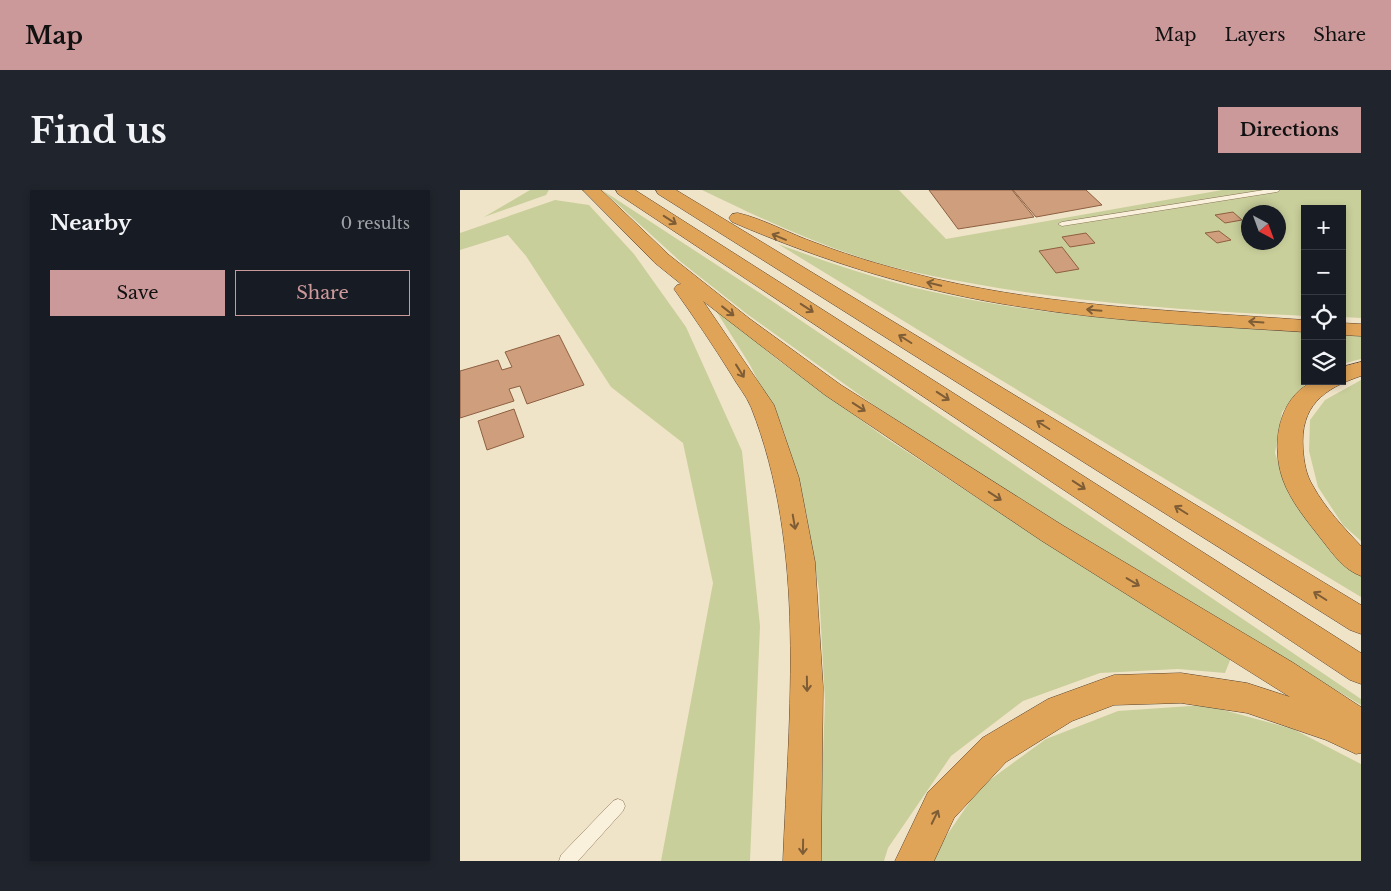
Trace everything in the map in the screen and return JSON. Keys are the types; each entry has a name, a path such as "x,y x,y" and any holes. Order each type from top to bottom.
{"highway":[{"path":"591,190 662,260 743,324 833,390 1052,533 1281,672 1361,726"},
{"path":"624,190 1361,670"},
{"path":"664,190 1361,621"},
{"path":"676,190 783,239 867,268 957,290 1062,307 1301,326"},
{"path":"662,260 717,335 762,405 786,478 801,562 807,687 802,861"},
{"path":"1346,328 1361,330"},
{"path":"1346,374 1361,369"},
{"path":"1324,385 1298,408 1290,440 1296,480 1318,516 1361,564"},
{"path":"914,861 941,805 994,750 1060,710 1114,690 1181,688 1247,698 1335,727 1361,740"}],"lane":[{"path":"1062,224 1277,190"},
{"path":"567,861 618,806"}],"green space":[{"path":"530,190 549,190 546,195 484,217"},
{"path":"602,190 772,301 1361,699 1361,705 1038,511 875,406 747,314 681,262"},
{"path":"702,190 899,190 946,239 1222,190 1361,190 1361,318 1346,317 1346,205 1301,205 1301,316 1183,309 1021,292 889,266 839,250 779,226"},
{"path":"555,200 589,205 634,254 686,327 742,451 760,626 750,861 661,861 713,583 683,443 611,387 526,256 508,235 460,250 460,233"},
{"path":"778,244 839,266 900,284 999,305 1101,318 1301,332 1301,385 1305,385 1282,412 1275,453 1289,495 1336,552 1361,573 1361,597"},
{"path":"713,306 778,360 883,436 1055,549 1231,658 1225,673 1178,669 1100,673 1023,701 951,756 888,848 884,861 819,861 825,701 819,590 806,512 784,432 750,365"},
{"path":"1346,335 1361,336 1361,359 1346,363"},
{"path":"1361,380 1361,541 1343,525 1318,487 1309,451 1310,420 1325,400"},
{"path":"1205,705 1293,729 1361,764 1361,861 929,861 980,787 1046,739 1118,711"}],"building":[{"path":"929,190 1012,190 1034,217 958,229"},
{"path":"1013,190 1086,190 1102,205 1036,217"},
{"path":"1233,212 1241,220 1225,223 1215,215"},
{"path":"1219,231 1231,240 1217,243 1205,233"},
{"path":"1086,233 1095,243 1070,247 1062,237"},
{"path":"1062,247 1079,269 1056,273 1039,251"},
{"path":"559,335 584,385 527,404 520,386 509,389 514,401 460,418 460,371 498,360 502,370 512,367 505,352"},
{"path":"514,409 524,437 487,450 478,421"}]}
